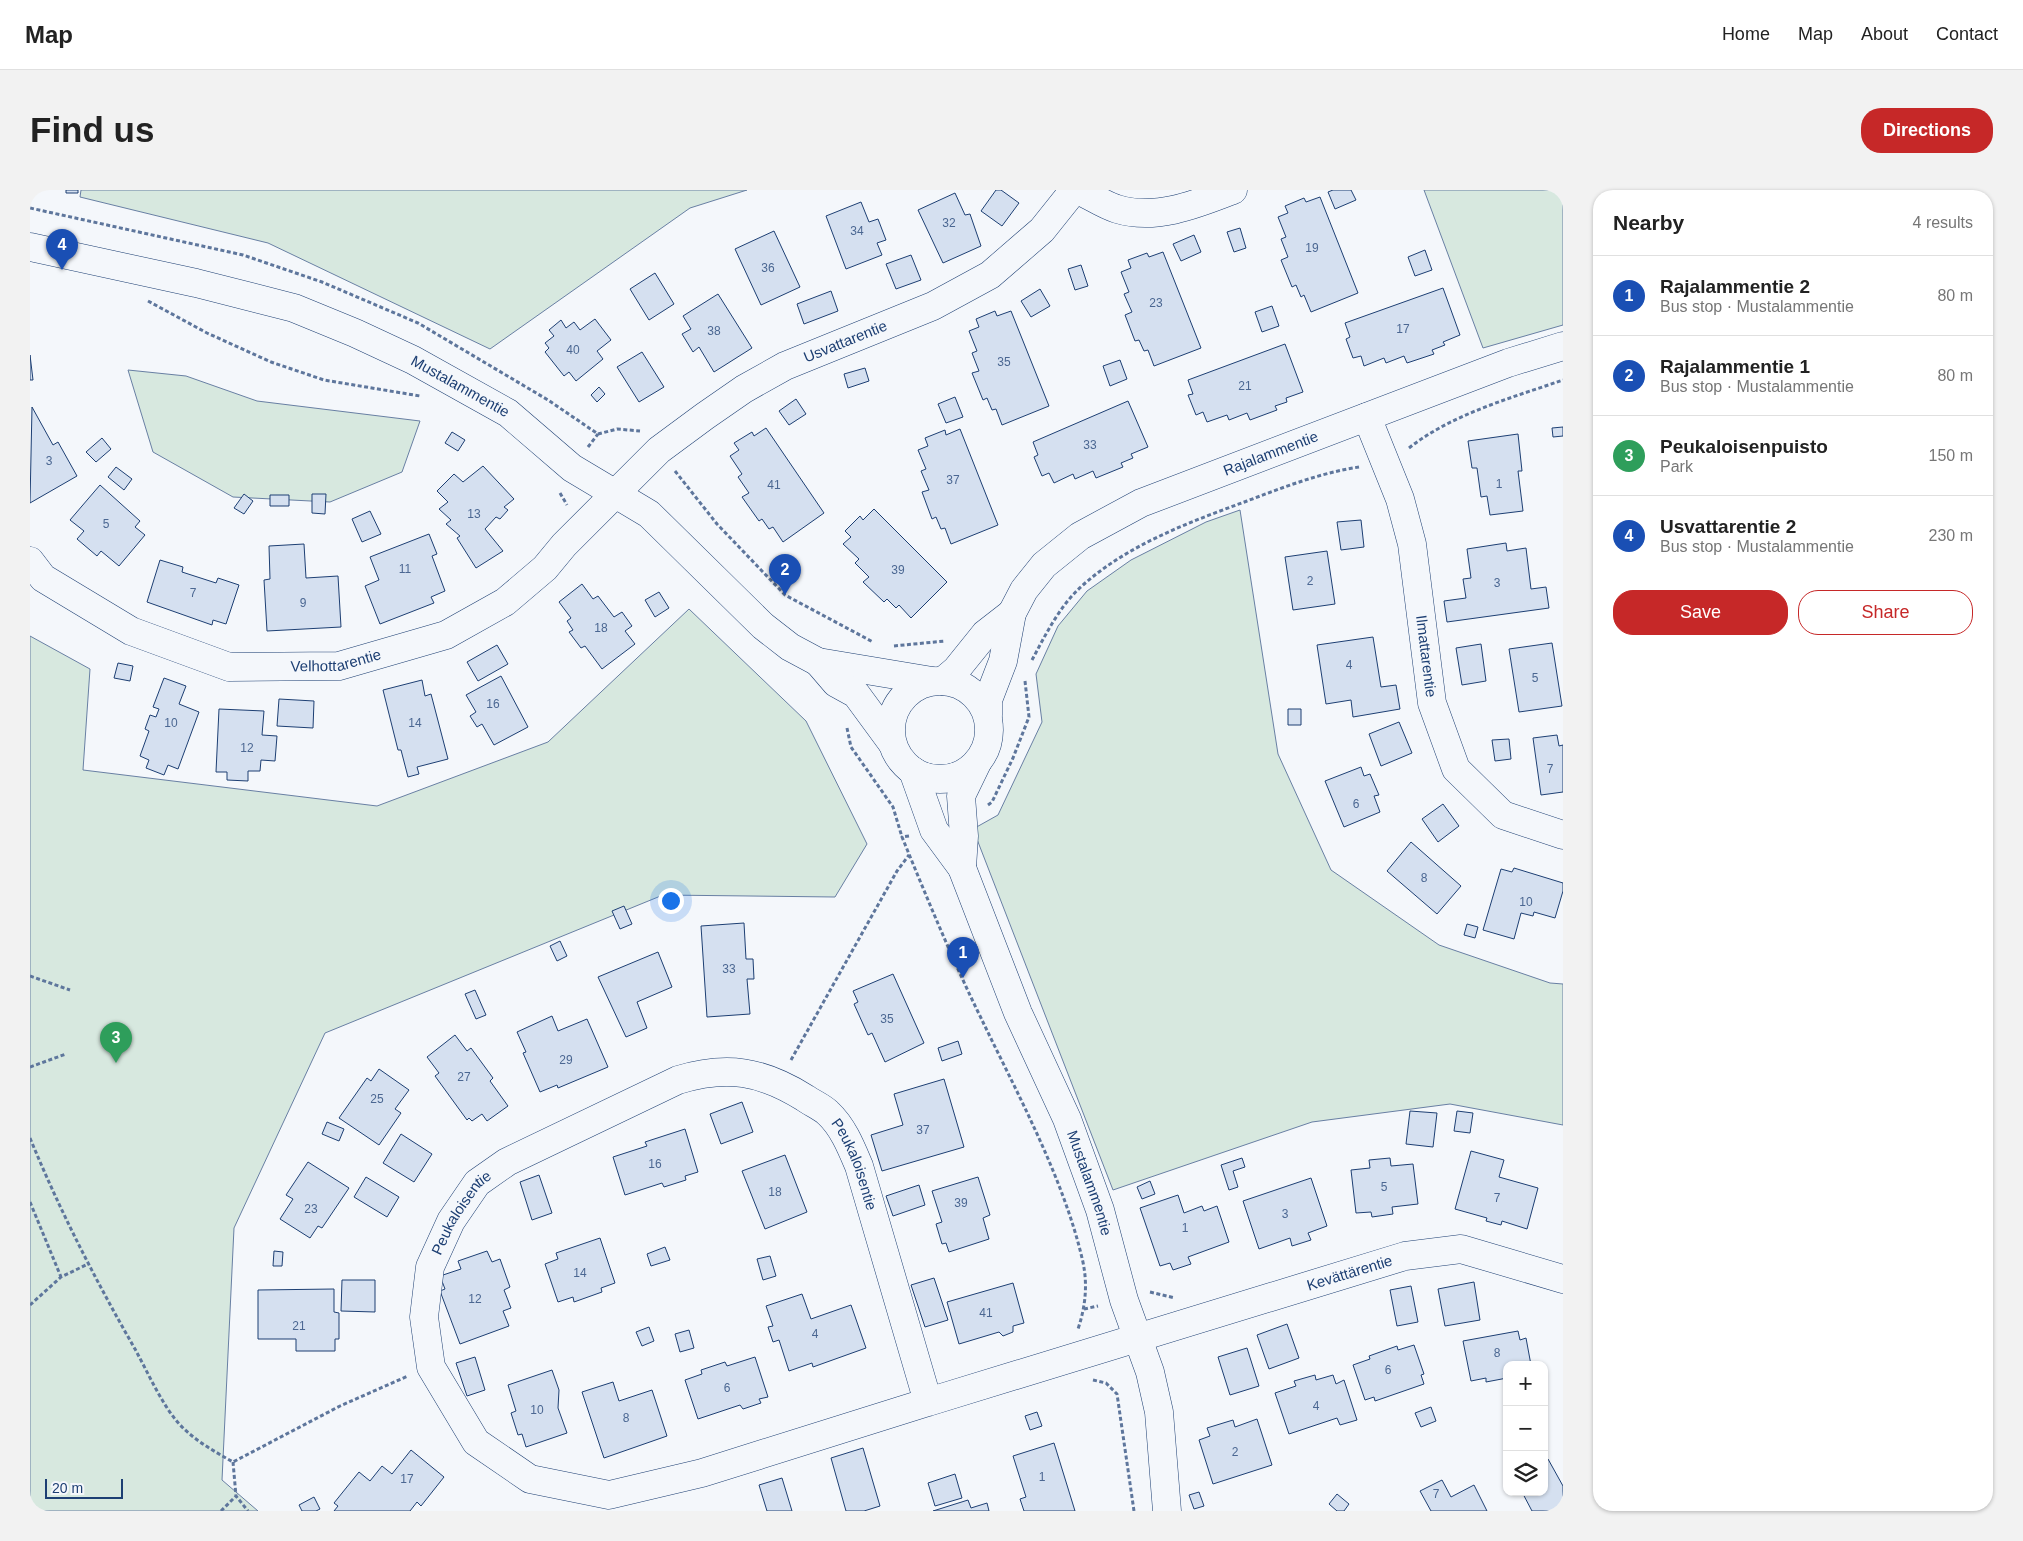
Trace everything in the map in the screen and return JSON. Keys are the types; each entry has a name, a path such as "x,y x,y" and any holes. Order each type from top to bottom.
{"street":[{"name":"Usvattarentie","path":"615,493 664,446 744,389 785,366 933,306 990,276 1042,230 1074,190"},
{"path":"1078,190 1117,209 1150,213 1191,206 1233,190"},
{"name":"Mustalammentie","path":"30,247 196,283 294,308 355,333 413,360 508,413 572,468 649,514 763,626 790,647 818,662 937,681"},
{"name":"Rajalammentie","path":"988,715 988,700 1003,661 1012,613 1024,590 1044,565 1080,536 1141,503 1508,363 1563,346"},
{"name":"Ilmattarentie","path":"1367,417 1400,499 1412,544 1432,703 1456,769 1503,815 1563,835"},
{"name":"Velhottarentie","path":"30,561 43,578 131,631 229,666 339,666 446,635 504,602 545,568 564,544 615,493"},
{"name":"Rajalammentie","path":"937,681 956,670 986,634 1012,613"},
{"name":"Mustalammentie","path":"818,662 836,683 856,694 892,743"},
{"path":"937,681 952,682 971,691 980,700 988,715 990,734 986,749 977,763 961,775 944,779 925,778 913,771 900,759 892,743 891,723 895,710 904,696 917,686 937,681"},
{"name":"Mustalammentie","path":"962,868 964,836 960,796 977,763"},
{"name":"Mustalammentie","path":"913,771 934,830 962,868 1018,1013 1070,1128 1100,1210 1124,1300 1140,1339 1159,1412 1167,1511"},
{"name":"Peukaloisentie","path":"928,1402 858,1166 846,1136 828,1112 778,1083 758,1075 732,1072 705,1072 678,1080 507,1162 477,1184 451,1221 430,1267 424,1317 431,1367 476,1442 530,1479 609,1495 702,1473 928,1402 1140,1339"},
{"name":"Kevättärentie","path":"1140,1339 1405,1256 1461,1250 1563,1279"}],"path":[{"path":"146,301 206,333 288,368 324,380 408,396 427,396"},
{"path":"1028,667 1053,622 1082,585 1133,548 1203,517 1294,483 1385,460 1409,448 1422,437 1447,424 1563,380"},
{"path":"557,487 568,507 564,544"},
{"path":"778,1083 897,870 909,854"},
{"path":"30,976 70,990"},
{"path":"30,1067 66,1054"},
{"path":"30,1138 48,1183 88,1264 174,1419 200,1443 233,1462"},
{"path":"30,1202 61,1277"},
{"path":"30,1305 61,1277 88,1264"},
{"path":"233,1462 340,1406 431,1367"},
{"path":"233,1462 236,1496 248,1511"},
{"path":"222,1511 236,1496"}],"shaded area":[{"path":"81,190 747,190 690,208 490,349 268,243 80,197"},
{"path":"1424,190 1563,190 1563,325 1483,348"},
{"path":"128,370 186,376 257,401 420,421 402,472 330,502 233,497 153,452"},
{"path":"1240,510 1278,754 1331,870 1439,945 1550,983 1563,984 1563,1125 1450,1104 1312,1122 1113,1190 973,829 998,815 1042,722 1036,674 1058,626 1087,591 1131,560 1206,522"},
{"path":"689,609 806,721 867,844 835,897 663,895 325,1033 234,1228 222,1480 258,1511 30,1511 30,636 90,669 83,770 377,806 548,742"}],"building":[{"path":"66,190 78,190 78,193 66,193"},
{"path":"996,190 1001,190 1019,203 1002,226 981,211"},
{"path":"1333,190 1351,190 1356,200 1335,209 1328,192"},
{"path":"955,193 965,215 970,214 981,246 943,263 918,210"},
{"path":"1320,197 1358,293 1311,312 1304,295 1301,297 1296,285 1292,287 1281,260 1288,257 1281,239 1286,237 1278,217 1288,213 1285,206 1304,198 1306,202"},
{"path":"861,202 869,222 878,219 886,240 877,243 882,255 846,269 826,216"},
{"path":"1240,228 1246,248 1234,252 1227,232"},
{"path":"774,231 800,287 761,305 735,249"},
{"path":"1194,235 1201,252 1181,261 1173,244"},
{"path":"1425,250 1432,270 1415,276 1408,257"},
{"path":"1163,252 1201,348 1154,366 1148,350 1144,351 1139,340 1135,341 1125,315 1132,312 1124,294 1129,292 1121,272 1131,268 1128,260 1147,253 1149,257"},
{"path":"911,255 921,280 896,289 886,264"},
{"path":"1081,265 1088,286 1075,290 1068,269"},
{"path":"655,273 674,304 649,320 630,289"},
{"path":"1443,288 1460,335 1443,342 1445,345 1432,350 1434,354 1407,363 1404,356 1386,363 1384,358 1364,366 1361,356 1353,358 1346,339 1350,337 1345,323"},
{"path":"1040,289 1050,306 1031,317 1021,301"},
{"path":"831,291 838,311 804,324 797,304"},
{"path":"718,294 752,348 714,372 699,347 693,352 682,334 691,329 683,316"},
{"path":"1272,306 1279,326 1262,332 1255,312"},
{"path":"995,311 997,316 1011,311 1049,406 1002,425 996,409 992,410 987,398 983,400 972,373 979,371 972,353 977,351 969,331 979,327 976,319"},
{"path":"595,319 611,340 597,351 603,359 576,381 569,372 564,376 545,352 549,348 545,343 554,336 549,330 561,320 566,328 574,322 580,330"},
{"path":"1285,344 1303,392 1286,398 1287,402 1275,406 1277,410 1250,420 1247,413 1229,420 1227,415 1207,422 1203,412 1196,415 1188,395 1193,394 1188,380"},
{"path":"642,352 664,387 639,402 617,367"},
{"path":"30,355 33,380 30,380"},
{"path":"1120,360 1127,379 1110,386 1103,366"},
{"path":"865,368 869,381 848,388 844,374"},
{"path":"599,387 605,394 597,402 591,395"},
{"path":"955,397 963,417 946,423 938,404"},
{"path":"796,399 806,414 789,425 779,411"},
{"path":"1128,401 1148,447 1131,454 1133,458 1121,463 1123,467 1096,478 1093,471 1075,479 1073,474 1054,483 1049,473 1042,476 1034,457 1038,455 1033,442"},
{"path":"32,407 53,445 58,442 77,476 30,503"},
{"path":"1563,427 1563,436 1553,437 1552,428"},
{"path":"766,428 824,513 783,542 773,527 769,529 762,519 759,521 742,497 749,493 738,477 742,474 730,456 739,450 734,443 752,432 754,436"},
{"path":"960,429 998,525 951,544 945,528 941,529 936,517 932,519 922,492 929,490 921,471 926,469 918,450 928,446 925,438 945,430 946,435"},
{"path":"452,432 465,440 458,451 445,443"},
{"path":"1518,434 1522,471 1518,471 1523,511 1490,515 1487,496 1481,497 1477,468 1472,468 1468,441"},
{"path":"102,438 111,449 96,462 86,452"},
{"path":"483,466 514,499 504,507 508,510 500,519 496,517 485,529 503,551 476,568 457,538 460,536 446,524 451,520 439,509 448,502 437,491 454,474 463,482"},
{"path":"116,467 132,479 124,490 108,477"},
{"path":"100,485 140,521 135,527 145,535 119,566 101,551 97,556 77,539 84,531 70,520"},
{"path":"244,494 253,501 244,514 234,508"},
{"path":"312,494 326,494 325,514 312,513"},
{"path":"270,495 289,495 289,506 270,506"},
{"path":"874,509 947,582 911,618 899,605 896,608 887,599 884,602 863,582 869,577 855,563 859,559 843,544 851,537 845,531 860,516 863,520"},
{"path":"370,511 381,534 362,542 352,519"},
{"path":"1361,520 1364,547 1341,550 1337,522"},
{"path":"429,534 437,554 432,556 445,591 431,597 434,603 380,624 365,586 379,580 370,557"},
{"path":"1506,543 1507,551 1526,548 1531,589 1546,587 1549,608 1447,622 1444,601 1466,598 1463,579 1471,578 1467,549"},
{"path":"304,544 306,578 338,576 341,627 267,631 264,580 270,579 269,546"},
{"path":"1327,551 1335,604 1293,610 1285,557"},
{"path":"160,560 183,567 182,572 216,583 218,578 239,585 226,624 213,620 212,625 147,602"},
{"path":"582,584 593,599 598,596 614,617 622,612 632,626 625,631 635,644 602,669 585,646 581,648 569,632 573,630 567,621 571,618 559,602"},
{"path":"659,592 669,608 655,617 645,600"},
{"path":"1373,637 1381,687 1396,685 1400,709 1353,717 1351,700 1326,704 1317,645"},
{"path":"1552,643 1562,706 1519,712 1509,649"},
{"path":"1481,644 1486,681 1462,685 1456,648"},
{"path":"497,645 508,664 478,681 467,662"},
{"path":"118,663 133,666 130,681 114,678"},
{"path":"501,676 528,727 494,745 482,724 477,727 470,716 476,712 466,695"},
{"path":"164,678 186,686 179,704 199,712 178,769 168,765 164,775 146,768 149,760 140,756 149,731 145,729 150,715 156,717 159,709 153,707"},
{"path":"422,680 425,696 431,694 448,759 417,767 419,774 408,777 401,750 398,750 383,690"},
{"path":"279,699 314,701 313,728 277,726"},
{"path":"219,709 264,711 262,735 277,736 275,761 261,760 260,771 248,771 248,781 227,780 227,772 216,772"},
{"path":"1288,709 1301,709 1301,725 1288,725"},
{"path":"1399,722 1412,753 1381,766 1369,734"},
{"path":"1557,735 1559,746 1563,745 1563,792 1541,795 1533,738"},
{"path":"1509,739 1511,759 1495,761 1492,740"},
{"path":"1361,767 1364,776 1370,774 1379,795 1374,796 1380,812 1344,827 1325,781"},
{"path":"1443,804 1459,826 1438,842 1422,819"},
{"path":"1411,842 1461,886 1437,914 1387,871"},
{"path":"1514,868 1563,883 1563,891 1555,918 1534,912 1533,916 1521,913 1514,939 1483,930 1501,869 1512,872"},
{"path":"624,906 632,924 620,929 612,911"},
{"path":"744,923 746,959 753,959 754,979 747,979 750,1014 707,1017 701,926"},
{"path":"1467,924 1478,927 1475,938 1464,935"},
{"path":"560,941 567,956 557,961 550,946"},
{"path":"658,952 672,987 637,1002 647,1028 626,1037 598,977"},
{"path":"893,974 924,1043 885,1062 872,1033 868,1035 854,1004 858,1002 853,991"},
{"path":"475,990 486,1015 476,1019 465,994"},
{"path":"552,1016 558,1031 587,1019 608,1067 558,1088 557,1085 540,1092 523,1053 526,1052 517,1032"},
{"path":"455,1035 467,1051 471,1048 493,1078 490,1081 508,1106 487,1121 482,1114 472,1121 469,1118 467,1120 435,1076 439,1073 427,1057"},
{"path":"958,1041 962,1054 942,1061 938,1048"},
{"path":"379,1069 409,1090 395,1109 401,1113 379,1145 339,1118 367,1078 371,1081"},
{"path":"944,1079 964,1147 882,1171 871,1135 903,1125 894,1094"},
{"path":"742,1102 753,1132 721,1144 710,1114"},
{"path":"1410,1111 1437,1113 1433,1147 1406,1144"},
{"path":"1457,1111 1473,1113 1470,1133 1454,1131"},
{"path":"327,1122 344,1129 339,1141 322,1134"},
{"path":"685,1129 698,1172 685,1176 686,1180 664,1187 662,1183 625,1195 613,1157 647,1146 645,1142"},
{"path":"401,1134 432,1154 414,1182 383,1163"},
{"path":"1471,1151 1504,1160 1499,1177 1538,1188 1527,1229 1502,1221 1501,1225 1486,1221 1487,1218 1455,1209"},
{"path":"785,1155 807,1212 765,1229 742,1171"},
{"path":"1242,1158 1245,1167 1233,1171 1238,1187 1229,1190 1221,1165"},
{"path":"1390,1158 1391,1166 1413,1164 1418,1204 1392,1207 1393,1214 1372,1217 1371,1212 1356,1213 1351,1170 1370,1168 1369,1160"},
{"path":"308,1162 349,1188 322,1228 318,1226 310,1238 280,1219 293,1199 286,1195"},
{"path":"539,1175 552,1213 532,1220 520,1182"},
{"path":"366,1177 399,1197 387,1217 354,1197"},
{"path":"978,1177 990,1215 983,1218 989,1239 949,1252 946,1243 942,1244 936,1224 942,1222 932,1191"},
{"path":"1311,1178 1327,1226 1308,1233 1311,1240 1292,1246 1290,1238 1259,1249 1243,1201"},
{"path":"1150,1181 1155,1194 1142,1199 1137,1187"},
{"path":"919,1185 925,1205 893,1216 886,1196"},
{"path":"1178,1195 1184,1213 1202,1206 1204,1211 1217,1206 1229,1242 1188,1257 1191,1264 1173,1270 1170,1263 1160,1266 1140,1208"},
{"path":"600,1238 615,1283 601,1288 602,1292 574,1302 573,1297 558,1302 545,1264 558,1259 556,1253"},
{"path":"665,1247 670,1260 651,1266 647,1254"},
{"path":"274,1251 283,1252 282,1266 273,1266"},
{"path":"487,1251 492,1262 500,1259 510,1287 504,1290 511,1308 503,1311 509,1326 460,1344 440,1291 445,1289 440,1276 461,1269 458,1261"},
{"path":"770,1256 776,1276 763,1280 757,1259"},
{"path":"934,1278 948,1320 925,1327 911,1285"},
{"path":"342,1280 375,1280 375,1312 341,1311"},
{"path":"1474,1282 1480,1320 1445,1326 1438,1289"},
{"path":"1013,1283 1024,1323 1013,1326 1013,1332 1003,1336 999,1332 959,1344 947,1302"},
{"path":"1411,1286 1418,1322 1397,1326 1390,1290"},
{"path":"334,1289 334,1312 339,1313 339,1339 335,1339 335,1351 296,1351 296,1339 258,1339 258,1290"},
{"path":"802,1294 811,1319 851,1305 866,1348 813,1367 812,1363 789,1371 779,1340 773,1342 768,1327 773,1326 766,1306"},
{"path":"1287,1324 1299,1358 1269,1369 1257,1335"},
{"path":"649,1327 654,1341 642,1346 636,1332"},
{"path":"689,1330 694,1348 680,1352 675,1334"},
{"path":"1518,1331 1520,1340 1526,1338 1530,1361 1503,1361 1503,1379 1486,1382 1486,1378 1471,1381 1463,1341"},
{"path":"1414,1345 1424,1374 1421,1375 1424,1384 1375,1401 1374,1397 1365,1400 1353,1365 1370,1359 1369,1356 1397,1346 1398,1350"},
{"path":"1247,1348 1259,1386 1230,1395 1218,1357"},
{"path":"475,1357 485,1390 467,1396 456,1363"},
{"path":"755,1357 768,1397 759,1399 761,1403 743,1409 740,1405 698,1419 685,1380 702,1374 701,1370 725,1362 727,1366"},
{"path":"552,1370 559,1390 558,1408 567,1433 526,1447 522,1434 518,1435 511,1413 516,1411 508,1385"},
{"path":"1315,1375 1316,1380 1333,1375 1336,1384 1344,1380 1357,1420 1340,1425 1337,1418 1289,1434 1275,1393 1296,1386 1294,1381"},
{"path":"613,1382 619,1401 652,1390 667,1436 604,1458 582,1392"},
{"path":"1431,1407 1436,1421 1421,1427 1415,1413"},
{"path":"1037,1412 1042,1426 1030,1430 1025,1416"},
{"path":"1257,1419 1272,1465 1213,1484 1199,1440 1210,1436 1207,1428 1233,1420 1235,1427"},
{"path":"1054,1443 1075,1511 1024,1511 1020,1499 1026,1497 1013,1456"},
{"path":"863,1448 880,1506 864,1511 846,1511 831,1458"},
{"path":"411,1450 444,1477 421,1506 417,1502 410,1511 334,1511 338,1506 334,1503 359,1472 370,1481 382,1466 392,1474"},
{"path":"1548,1459 1563,1486 1563,1511 1532,1511 1524,1496 1548,1496"},
{"path":"955,1474 962,1498 935,1506 928,1483"},
{"path":"782,1478 792,1511 767,1511 759,1485"},
{"path":"1442,1480 1451,1497 1474,1485 1487,1511 1431,1511 1420,1491"},
{"path":"1199,1492 1204,1506 1194,1509 1189,1495"},
{"path":"1337,1494 1349,1504 1344,1511 1337,1511 1329,1504"},
{"path":"314,1497 320,1509 316,1511 302,1511 299,1505"},
{"path":"968,1500 971,1508 987,1503 989,1511 933,1511"}],"place":[{"name":"Usvattarentie 2","path":"62,270"},
{"name":"Rajalammentie 1","path":"785,595"},
{"name":"Rajalammentie 2","path":"963,978"},
{"name":"Peukaloisenpuisto","path":"116,1063"}]}
